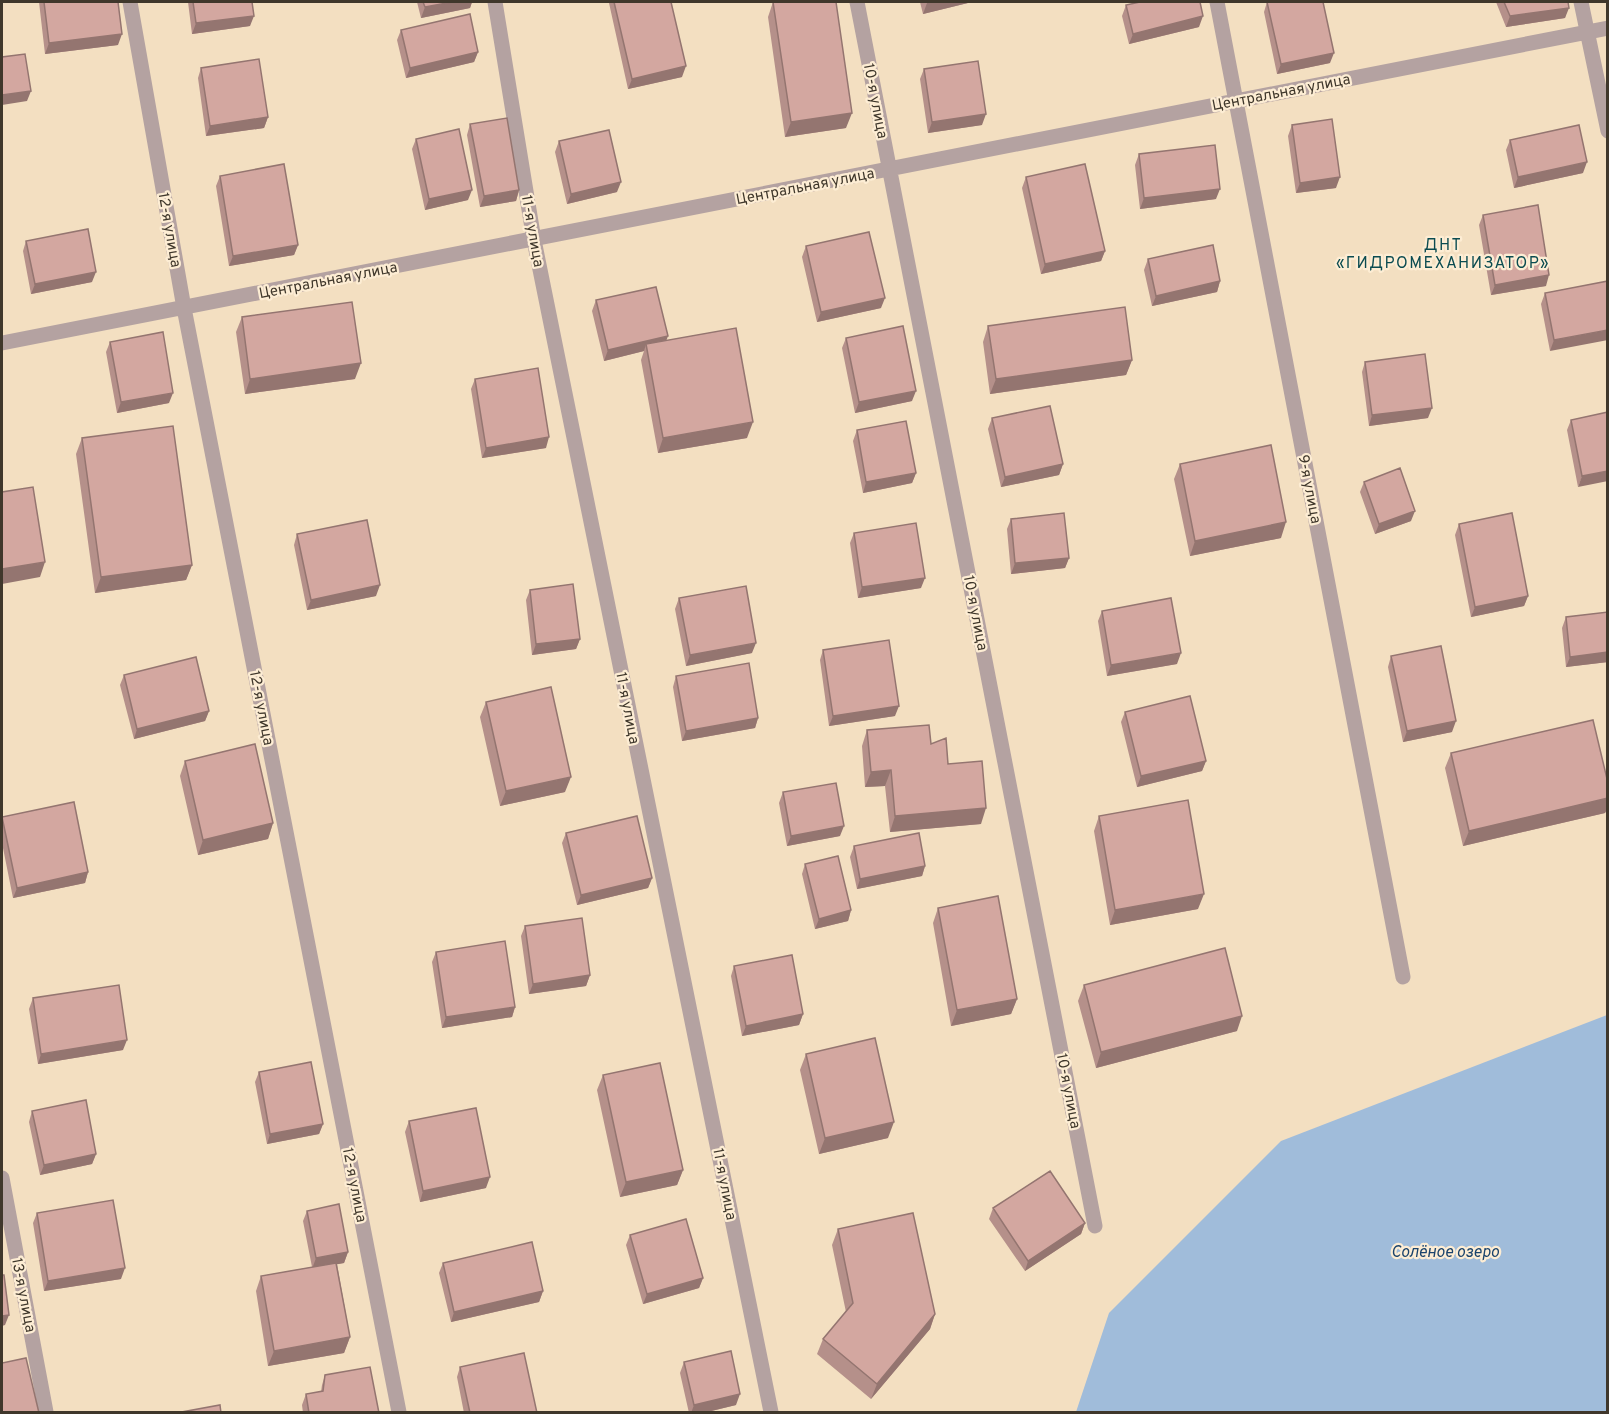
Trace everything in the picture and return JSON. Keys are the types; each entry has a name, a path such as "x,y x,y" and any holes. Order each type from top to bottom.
{"street":[{"name":"12-я улица","path":"130,2 184,308 399,1413"},
{"name":"11-я улица","path":"495,2 534,240 771,1413"},
{"name":"10-я улица","path":"857,2 1095,1226"},
{"name":"9-я улица","path":"1217,2 1403,977"},
{"path":"1581,2 1608,131"},
{"name":"Центральная улица","path":"2,343 1608,28"},
{"name":"13-я улица","path":"2,1178 46,1413"}],"water":[{"name":"Солёное озеро","path":"1607,1015 1607,1412 1076,1412 1109,1313 1281,1141"}],"building":[{"path":"44,2 118,2 122,34 49,43"},
{"path":"193,2 252,2 254,16 196,23"},
{"path":"423,2 452,2 425,7"},
{"path":"614,2 671,2 686,66 632,79"},
{"path":"773,2 836,2 852,113 791,122"},
{"path":"1140,2 1200,2 1203,16 1133,34 1126,5"},
{"path":"1267,2 1323,2 1334,53 1281,64"},
{"path":"1504,2 1568,2 1569,8 1510,16"},
{"path":"470,14 478,52 410,68 401,30"},
{"path":"25,54 31,91 2,95 2,57"},
{"path":"259,59 268,117 210,126 201,68"},
{"path":"978,61 986,114 932,122 924,69"},
{"path":"507,118 519,190 484,196 470,124"},
{"path":"1332,119 1340,177 1300,183 1292,125"},
{"path":"1579,125 1587,162 1518,177 1510,140"},
{"path":"459,129 472,190 429,199 416,139"},
{"path":"609,130 621,182 571,194 559,141"},
{"path":"1215,145 1220,189 1144,198 1139,154"},
{"path":"284,164 298,245 233,256 220,176"},
{"path":"1085,164 1105,251 1045,264 1026,177"},
{"path":"1538,205 1549,275 1495,285 1483,215"},
{"path":"88,229 96,272 35,284 26,241"},
{"path":"869,232 885,298 821,312 806,246"},
{"path":"1213,245 1220,281 1156,296 1148,259"},
{"path":"1608,281 1608,330 1554,340 1545,293"},
{"path":"656,287 668,336 608,350 596,300"},
{"path":"352,302 361,363 250,379 242,317"},
{"path":"1125,307 1132,360 996,379 988,326"},
{"path":"903,326 916,391 859,402 846,338"},
{"path":"736,328 753,422 663,438 646,344"},
{"path":"163,332 173,393 121,402 110,342"},
{"path":"1425,354 1432,408 1372,415 1365,362"},
{"path":"538,368 549,437 486,448 475,379"},
{"path":"1050,406 1063,464 1005,477 992,418"},
{"path":"1608,412 1608,471 1582,476 1571,420"},
{"path":"906,421 916,473 866,482 857,430"},
{"path":"173,426 192,565 101,577 82,438"},
{"path":"1271,445 1286,522 1195,541 1180,464"},
{"path":"1400,468 1415,511 1379,524 1364,482"},
{"path":"33,487 45,562 2,569 2,492"},
{"path":"1064,513 1069,558 1015,563 1011,519"},
{"path":"1512,513 1528,596 1475,607 1459,524"},
{"path":"367,520 380,585 311,600 297,534"},
{"path":"916,523 925,578 862,587 854,533"},
{"path":"573,584 580,639 536,644 530,590"},
{"path":"746,586 756,643 690,655 679,598"},
{"path":"1171,598 1181,653 1111,665 1102,611"},
{"path":"1608,612 1608,652 1570,657 1566,617"},
{"path":"889,640 899,706 833,716 823,650"},
{"path":"1441,646 1456,721 1407,731 1391,656"},
{"path":"196,657 209,711 137,729 124,675"},
{"path":"749,663 758,718 686,731 676,676"},
{"path":"551,687 571,777 506,791 486,702"},
{"path":"1190,696 1206,761 1141,776 1125,712"},
{"path":"1593,720 1608,783 1608,798 1469,831 1451,753"},
{"path":"929,725 931,744 946,738 948,764 982,761 986,808 895,816 891,770 871,772 867,730"},
{"path":"255,744 273,823 203,840 185,761"},
{"path":"836,783 844,826 791,836 783,792"},
{"path":"1188,800 1204,894 1115,910 1099,816"},
{"path":"74,802 88,872 17,888 2,817"},
{"path":"637,816 652,878 581,895 566,833"},
{"path":"919,833 925,866 860,879 854,846"},
{"path":"838,856 851,910 819,919 805,864"},
{"path":"998,896 1017,999 957,1010 938,908"},
{"path":"582,918 590,975 533,984 525,926"},
{"path":"505,941 515,1007 446,1017 436,952"},
{"path":"1225,948 1242,1016 1101,1052 1084,985"},
{"path":"792,955 803,1014 746,1026 734,966"},
{"path":"119,985 127,1040 41,1054 33,998"},
{"path":"875,1038 894,1122 825,1138 806,1054"},
{"path":"311,1062 323,1124 270,1134 259,1072"},
{"path":"660,1063 683,1170 626,1182 603,1075"},
{"path":"86,1100 96,1154 44,1165 32,1111"},
{"path":"476,1108 490,1177 423,1191 409,1121"},
{"path":"1050,1171 1085,1223 1028,1261 993,1208"},
{"path":"113,1200 125,1268 48,1281 37,1213"},
{"path":"339,1204 348,1252 316,1258 307,1211"},
{"path":"913,1213 935,1314 877,1384 823,1339 853,1303 838,1229"},
{"path":"686,1219 703,1278 647,1294 630,1235"},
{"path":"532,1242 543,1291 454,1312 443,1263"},
{"path":"336,1263 350,1337 274,1351 261,1276"},
{"path":"2,1275 4,1275 9,1315 2,1316"},
{"path":"731,1351 740,1394 694,1405 684,1362"},
{"path":"524,1353 537,1413 470,1413 460,1367"},
{"path":"26,1358 39,1413 2,1413 2,1363"},
{"path":"370,1367 379,1413 309,1413 306,1394 323,1391 325,1375"},
{"path":"220,1405 221,1413 176,1413"}],"district":[{"name":"ДНТ «ГИДРОМЕХАНИЗАТОР»","path":"1443,253"}]}
